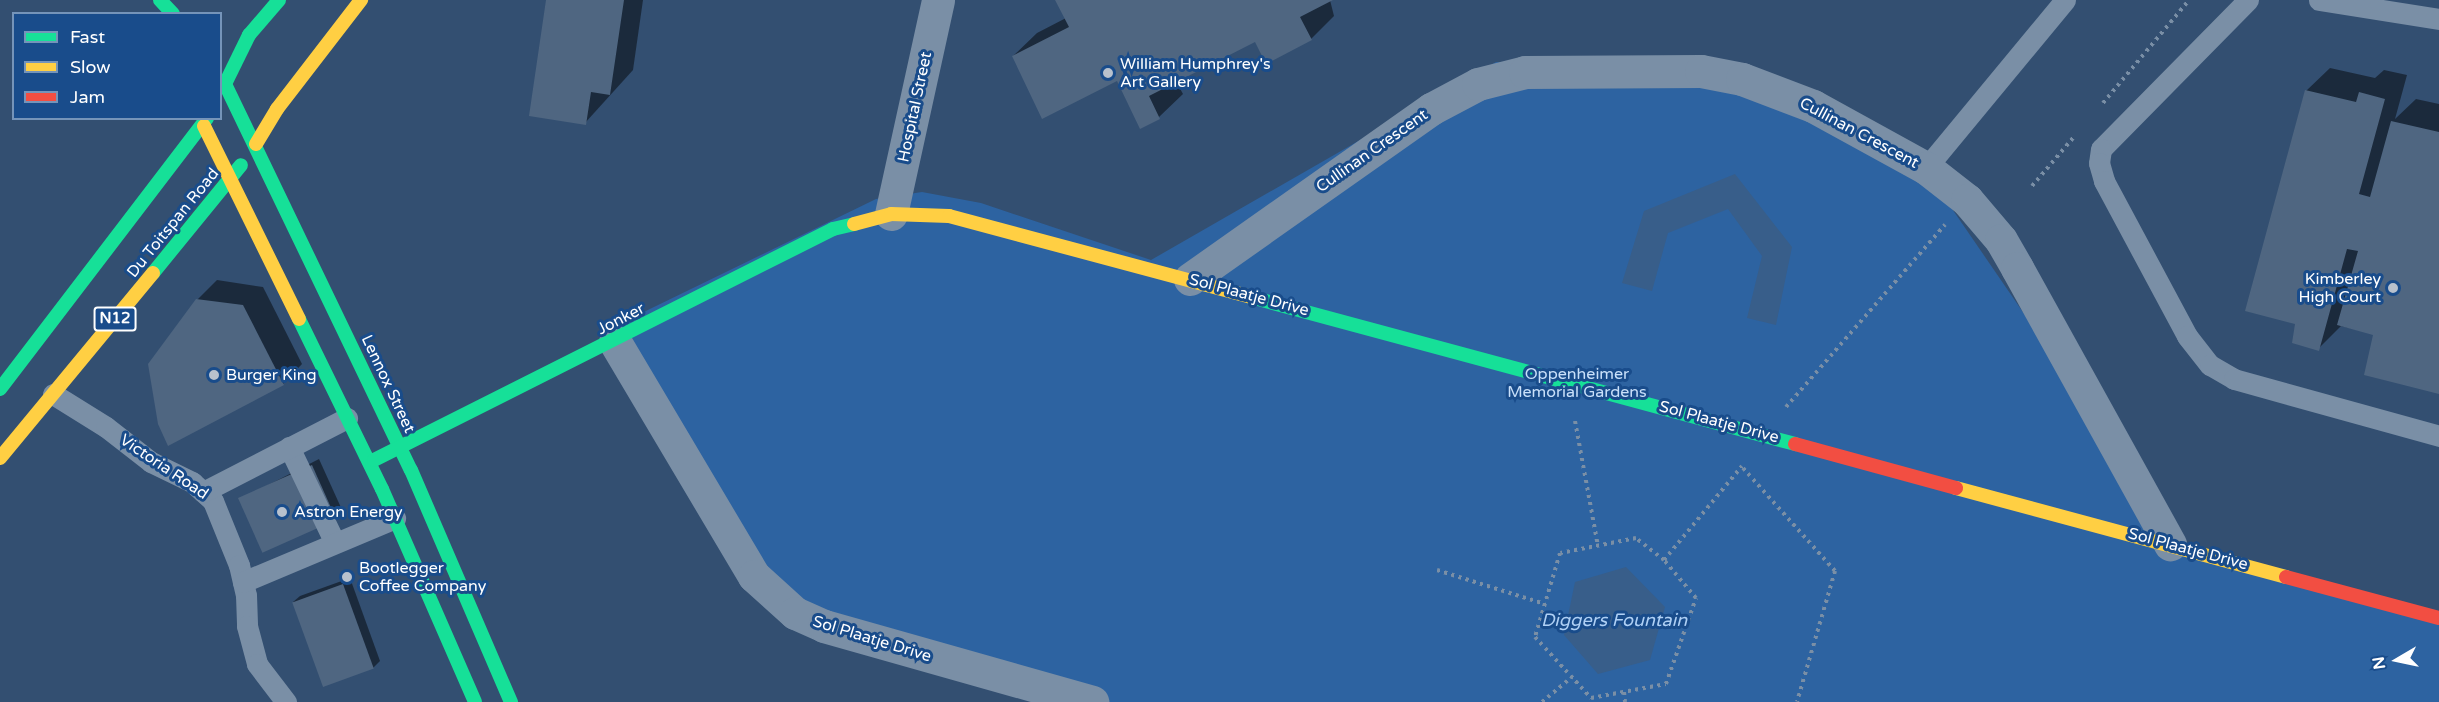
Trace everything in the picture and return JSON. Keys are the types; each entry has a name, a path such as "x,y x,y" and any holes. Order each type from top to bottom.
{"main road":[{"path":"158,0 171,12"},
{"path":"222,85 249,35 279,0"},
{"name":"Du Toitspan Road","path":"0,458 230,180 278,109 361,0"},
{"name":"Lennox Street","path":"222,85 255,144 400,448 493,699"},
{"name":"Lennox Street","path":"204,121 230,180 395,518 493,699"},
{"name":"Du Toitspan Road","path":"5,374 204,121"},
{"name":"Sol Plaatje Drive","path":"891,214 949,216 983,223 2439,618"},
{"name":"Jonker","path":"369,462 615,342 833,229 891,214"}],"street":[{"name":"Hospital Street","path":"891,214 938,0"},
{"name":"Cullinan Crescent","path":"1190,279 1431,110 1478,84 1525,72 1726,74 1813,106 1926,168 1967,200 2001,240 2170,544"},
{"name":"Sol Plaatje Drive","path":"615,342 754,576 773,596 795,613 824,626 1038,694 1092,702"}],"lane":[{"path":"1926,168 2065,0"},
{"path":"2248,0 2101,149 2099,163 2104,181 2187,336 2210,365 2234,379 2439,436"},
{"path":"2319,0 2439,19"},
{"name":"Victoria Road","path":"53,394 106,427 151,462 203,492 213,501 227,529 243,582 247,626 257,664 286,702"},
{"path":"203,492 347,418"},
{"path":"289,447 335,543"},
{"path":"243,582 395,518"}],"path":[{"path":"2100,106 2189,0"},
{"path":"2032,186 2077,133"},
{"path":"1664,560 1742,466 1763,433 1967,200"},
{"path":"1568,382 1598,546"},
{"path":"1742,466 1836,572 1797,702"},
{"path":"1636,538 1664,560 1696,598 1666,684 1591,698 1535,636 1560,554 1598,546 1636,538"},
{"path":"1437,570 1545,604"},
{"path":"1542,702 1572,676"},
{"path":"1624,692 1625,702"}],"green space":[{"name":"Oppenheimer Memorial Gardens","path":"1496,62 1728,69 1911,149 2088,407 2165,546 2439,622 2439,702 1039,702 779,604 617,325 876,199 922,192 981,203 1151,260"}],"water":[{"path":"1735,174 1792,247 1776,325 1747,318 1762,256 1728,209 1668,233 1652,291 1622,283 1644,211"},
{"name":"Diggers Fountain","path":"1626,567 1665,607 1650,660 1598,674 1564,635 1575,582"}],"building":[{"path":"546,0 624,0 610,95 591,92 586,125 529,116"},
{"name":"William Humphrey's Art Gallery","path":"1055,0 1333,0 1300,17 1312,40 1266,64 1255,42 1149,96 1160,119 1140,129 1117,81 1042,119 1012,56 1069,27"},
{"path":"2305,90 2356,102 2359,92 2385,99 2359,194 2370,197 2391,121 2439,132 2439,394 2364,375 2373,335 2337,325 2358,251 2347,249 2319,351 2292,343 2295,324 2245,311"},
{"name":"Burger King","path":"196,299 243,305 284,385 168,446 158,424 148,364"},
{"path":"312,465 336,520 262,553 238,498"},
{"path":"343,584 374,669 323,687 292,602"}],"traffic: fast":[{"path":"160,0 171,12"},
{"path":"225,84 249,35 279,0"},
{"path":"225,84 411,470 511,702"},
{"path":"0,389 205,120"},
{"path":"153,273 241,165"},
{"path":"374,460 833,229 854,224"},
{"path":"1251,297 1795,444"},
{"path":"299,319 382,489 475,702"}],"traffic: slow":[{"path":"256,144 277,109 361,0"},
{"path":"204,126 299,319"},
{"path":"854,224 891,214 949,216 1251,297"},
{"path":"0,458 153,273"},
{"path":"1956,488 2286,577"}],"traffic: jam":[{"path":"1795,444 1956,488"},
{"path":"2286,577 2439,618"}],"place":[{"name":"William Humphrey's Art Gallery","path":"1108,73"},
{"name":"Kimberley High Court","path":"2393,288"},
{"name":"Burger King","path":"214,375"},
{"name":"Astron Energy","path":"282,512"},
{"name":"Bootlegger Coffee Company","path":"347,577"}]}
